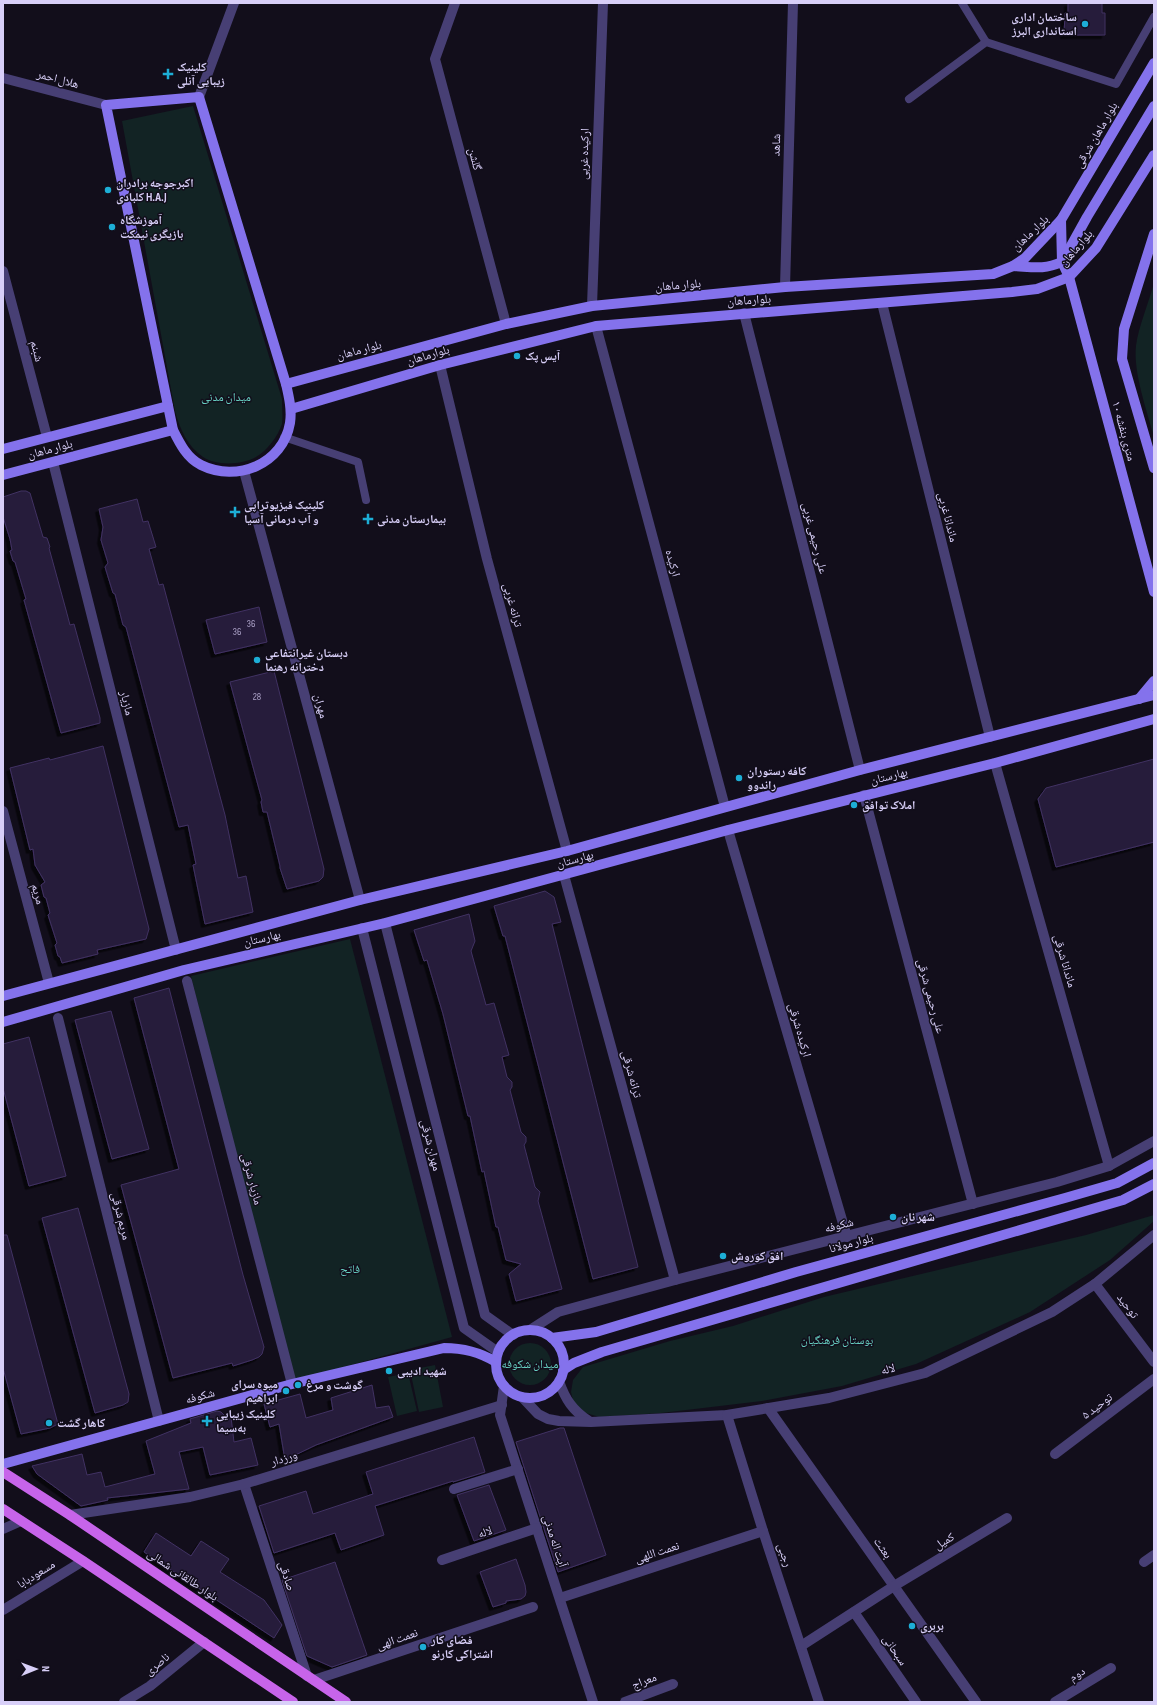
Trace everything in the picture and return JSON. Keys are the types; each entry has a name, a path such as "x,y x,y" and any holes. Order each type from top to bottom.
{"main road":[{"name":"بلوار ماهان شرقی","path":"1061,220 1154,62"},
{"path":"199,97 286,384 291,410 290,425 281,446 265,462 244,471 222,472 200,465 183,450 173,430 106,105 199,97"},
{"path":"1013,266 1041,268 1050,267 1062,262 1087,216 1154,106"},
{"name":"بلوارماهان","path":"291,410 440,365 596,326 1037,289 1070,277 1096,248 1154,156"},
{"path":"1061,220 1062,262"},
{"name":"بلوار ماهان","path":"286,384 506,324 592,306 785,287 993,274 1013,266 1025,258 1061,220"},
{"name":"۱۰ متری بنفشه","path":"1154,234 1124,329 1122,359 1154,468"},
{"name":"۱۰ متری بنفشه","path":"1062,262 1070,277 1154,592"},
{"name":"بلوار ماهان","path":"3,449 168,406"},
{"name":"بلوار ماهان","path":"3,475 173,430"},
{"path":"1139,699 1154,681"},
{"name":"بهارستان","path":"3,996 360,900 567,851 860,770 1154,695"},
{"name":"بهارستان","path":"3,1022 184,970 384,923 728,830 995,763 1154,719"},
{"name":"بلوار مولانا","path":"552,1338 596,1332 796,1272 1117,1183 1154,1163"},
{"path":"563,1370 574,1363 602,1352 1124,1200 1154,1184"},
{"path":"530,1330 545,1334 552,1338 557,1344 563,1356 563,1370 559,1381 550,1392 544,1395 529,1398 522,1397 511,1392 504,1386 497,1370 497,1357 502,1345 513,1335 530,1330"},
{"name":"شکوفه","path":"3,1464 292,1384 444,1348 464,1349 497,1357"},
{"name":"بلوار طالقانی شمالی","path":"3,1472 70,1515 346,1702"},
{"path":"3,1509 83,1560 293,1702"}],"street":[{"path":"199,97 234,3"},
{"name":"گلشن","path":"456,3 435,59 506,324"},
{"name":"ارکیده غربی","path":"592,306 603,3"},
{"name":"شاهد","path":"785,287 793,3"},
{"name":"هلال احمر","path":"3,78 106,105"},
{"name":"شبنم","path":"3,271 47,437"},
{"name":"ماندانا غربی","path":"882,303 990,737"},
{"name":"علی رحیمی غربی","path":"744,313 860,770"},
{"name":"ارکیده","path":"596,326 725,807"},
{"name":"ترانه غربی","path":"440,365 487,559 567,851"},
{"name":"مازیار","path":"53,462 176,950"},
{"name":"مهران","path":"244,471 360,900"},
{"name":"ماندانا شرقی","path":"995,763 1109,1166"},
{"name":"علی رحیمی شرقی","path":"864,795 973,1204"},
{"name":"مریم","path":"3,811 49,983"},
{"name":"ارکیده شرقی","path":"728,830 847,1237"},
{"name":"ترانه شرقی","path":"564,875 675,1280"},
{"name":"مهران شرقی","path":"384,923 485,1315 513,1335"},
{"name":"مهران شرقی","path":"362,928 464,1328 497,1357"},
{"name":"مازیار شرقی","path":"187,981 292,1384"},
{"name":"مریم شرقی","path":"58,1018 159,1421"},
{"name":"شکوفه","path":"530,1330 558,1312 675,1280 1057,1182 1109,1166 1154,1141"},
{"name":"لاله","path":"522,1397 538,1414 548,1419 559,1421 591,1422 727,1415 830,1398 925,1373 1052,1312 1096,1284 1154,1235"},
{"name":"توحید","path":"1096,1284 1154,1362"},
{"name":"توحید ۵","path":"1055,1454 1154,1379"},
{"path":"559,1381 569,1404 578,1415 591,1422"},
{"name":"آیت اله مدنی","path":"504,1386 500,1415 593,1702"},
{"name":"ورزدار","path":"70,1515 190,1497 244,1484 502,1405"},
{"name":"بعثت","path":"768,1408 976,1702"},
{"name":"رجبی","path":"727,1415 819,1702"},
{"path":"454,1489 518,1469"},
{"name":"صادقی","path":"244,1484 311,1678"},
{"name":"کمیل","path":"801,1646 894,1586 1007,1518"},
{"path":"3,1529 21,1521"},
{"name":"لاله","path":"442,1560 537,1528"},
{"name":"نعمت اللهی","path":"560,1598 763,1531"},
{"path":"1144,1562 1154,1555"},
{"name":"مسعودبابا","path":"3,1610 83,1560"},
{"name":"نعمت الهی","path":"311,1678 533,1607"},
{"name":"سبحانی","path":"854,1612 916,1702"},
{"name":"ناصری","path":"124,1702 150,1686 204,1642"},
{"name":"دوم","path":"1056,1702 1111,1668"},
{"name":"معراج","path":"625,1702 672,1684"}],"lane":[{"path":"962,3 986,42 1116,84 1154,18"},
{"path":"909,99 986,42"},
{"path":"284,437 358,462 366,500"}],"green space":[{"name":"میدان مدنی","path":"193,106 282,399 282,424 275,438 268,447 256,457 237,463 215,462 208,460 197,453 185,437 177,418 122,121"},
{"path":"1154,283 1154,437 1141,392 1137,368 1136,346 1139,331"},
{"name":"فاتح","path":"350,939 452,1337 293,1381 191,976"},
{"name":"بوستان فرهنگیان","path":"1154,1215 1154,1221 1110,1260 1030,1312 916,1364 842,1386 762,1401 661,1413 599,1417 586,1413 574,1405 571,1392 573,1380 583,1367 670,1341 733,1326 824,1297 1086,1235"},
{"name":"میدان شکوفه","path":"526,1343 534,1343 542,1346 548,1352 551,1364 548,1376 542,1382 534,1385 526,1385 518,1382 512,1376 509,1368 509,1360 512,1352 518,1346"},
{"path":"435,1365 443,1407 419,1412 410,1370"},
{"path":"408,1373 417,1411 397,1416 388,1377"}],"building":[{"name":"ساختمان اداری استانداری البرز","path":"1068,3 1102,3 1102,13 1105,13 1105,35 1064,35 1065,13 1068,13"},
{"path":"21,491 30,493 43,537 47,538 70,625 74,624 100,718 100,723 61,733 24,600 26,599 15,562 13,561 10,551 12,550 10,539 3,517 3,497"},
{"path":"137,499 143,522 148,521 156,547 149,549 159,585 163,584 225,815 238,878 246,876 253,912 205,924 193,865 196,864 188,825 179,827 126,627 123,625 115,594 113,593 105,567 108,563 101,540 103,527 99,509"},
{"path":"259,607 267,642 215,654 206,620"},
{"path":"274,671 324,869 323,877 319,881 287,889 280,868 267,812 263,812 262,800 230,682"},
{"path":"103,746 149,929 146,939 97,950 98,954 62,963 55,945 57,943 48,915 50,913 41,885 45,882 35,865 33,849 30,850 10,768 49,758 50,760"},
{"path":"1154,759 1154,842 1056,867 1038,799 1046,788"},
{"path":"545,891 554,897 561,922 552,924 638,1267 593,1279 505,936 503,936 494,906"},
{"path":"469,914 475,941 471,951 486,1005 494,1003 509,1055 502,1057 507,1077 512,1082 512,1087 510,1090 521,1132 526,1137 526,1142 524,1145 535,1187 540,1192 538,1201 562,1289 516,1301 509,1274 521,1264 506,1260 498,1227 496,1227 484,1171 482,1172 470,1116 468,1116 443,1014 427,960 424,961 414,930"},
{"path":"169,988 243,1275 264,1347 262,1354 252,1360 233,1366 232,1363 173,1378 121,1185 179,1169 134,998"},
{"path":"111,1011 149,1149 112,1159 75,1020"},
{"path":"29,1037 66,1176 29,1186 3,1088 3,1044"},
{"path":"78,1208 129,1394 128,1402 123,1405 95,1413 42,1218"},
{"path":"3,1235 7,1235 58,1424 50,1428 21,1434 3,1368"},
{"path":"372,1385 376,1408 389,1406 393,1417 316,1445 285,1460 279,1424 270,1427 264,1404 300,1394 306,1418 333,1410 331,1398"},
{"path":"217,1411 221,1412 227,1418 231,1417 234,1442 251,1438 258,1465 210,1475 203,1447 179,1452 189,1489 107,1498 108,1500 81,1506 37,1474 32,1466 82,1454 87,1475 101,1472 105,1487 155,1474 146,1441 191,1423 190,1419"},
{"path":"564,1428 606,1555 558,1572 516,1442"},
{"path":"474,1437 485,1472 375,1506 384,1535 341,1550 335,1533 274,1553 259,1506 306,1491 313,1514 373,1494 366,1472"},
{"path":"489,1485 506,1530 474,1541 457,1495"},
{"path":"156,1533 191,1556 201,1541 229,1559 220,1572 264,1600 282,1625 274,1638 144,1552"},
{"path":"516,1559 525,1585 525,1596 521,1599 506,1601 506,1603 493,1607 480,1572"},
{"path":"335,1562 367,1655 332,1667 307,1656 282,1580"}],"place":[{"name":"ساختمان اداری استانداری البرز","path":"1085,24"},
{"name":"کلینیک زیبایی آنلی","path":"168,74"},
{"name":"اکبرجوجه برادران کلبادی H.A.J","path":"108,190"},
{"name":"آموزشگاه بازیگری نیمکت","path":"112,227"},
{"name":"آیس پک","path":"517,356"},
{"name":"کلینیک فیزیوتراپی و آب درمانی آسیا","path":"235,512"},
{"name":"بیمارستان مدنی","path":"368,519"},
{"name":"دبستان غیرانتفاعی دخترانه رهنما","path":"257,660"},
{"name":"کافه رستوران راندوو","path":"739,778"},
{"name":"املاک توافق","path":"854,805"},
{"name":"شهر نان","path":"893,1217"},
{"name":"افق کوروش","path":"723,1256"},
{"name":"شهید ادیبی","path":"389,1371"},
{"name":"گوشت و مرغ","path":"298,1385"},
{"name":"میوه سرای ابراهیم","path":"286,1391"},
{"name":"کلینیک زیبایی به‌سیما","path":"207,1421"},
{"name":"کاهار گشت","path":"49,1423"},
{"name":"بربری","path":"912,1626"},
{"name":"فضای کار اشتراکی کارنو","path":"423,1647"}]}
